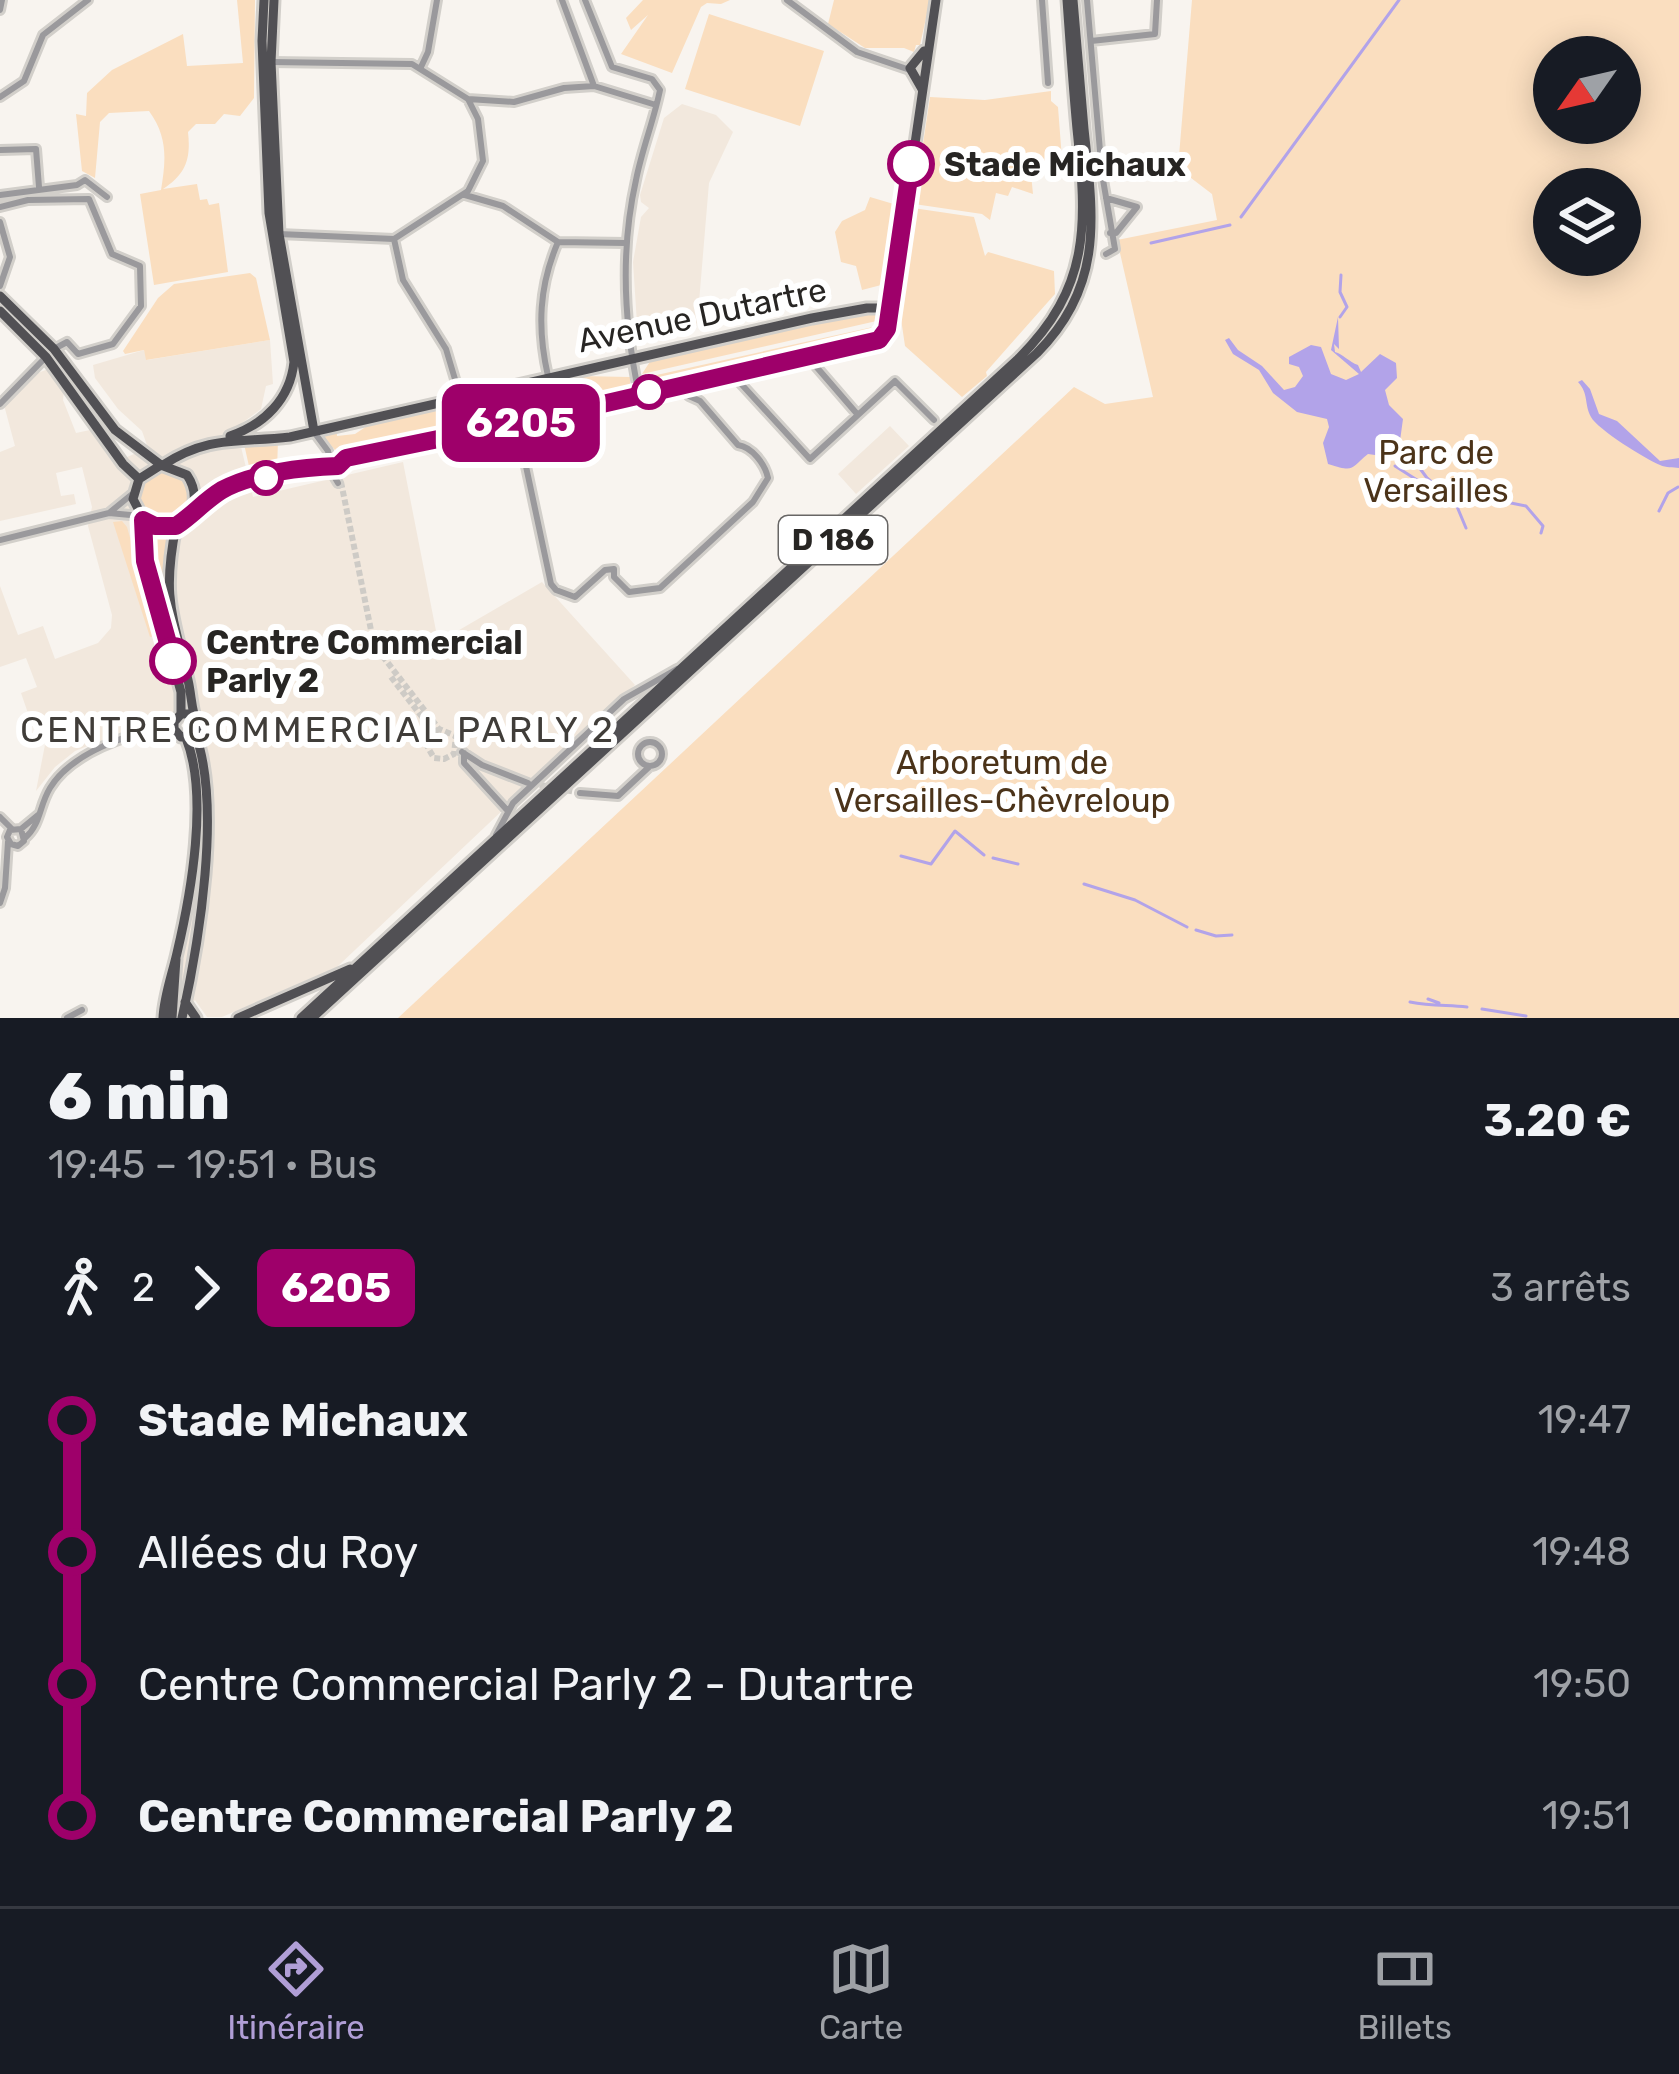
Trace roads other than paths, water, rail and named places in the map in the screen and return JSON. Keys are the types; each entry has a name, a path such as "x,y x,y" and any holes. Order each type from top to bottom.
{"main road":[{"path":"215,440 259,422 282,399 292,376 293,356 269,213 264,0"},
{"path":"274,0 271,62 279,234 314,431"},
{"path":"890,308 922,89 914,68 929,47 936,0"},
{"name":"D 186","path":"301,1018 1050,325 1071,286 1082,248 1084,210 1070,0"},
{"name":"D 186","path":"312,1018 1037,353 1073,304 1090,256 1094,218 1070,0"},
{"path":"0,296 109,424 162,465 180,469 193,482 194,508 176,526 167,590 190,689 184,726 205,778 205,864 182,1018"},
{"name":"Avenue Dutartre","path":"162,465 215,440 284,438 812,318 890,308 887,329 879,340 517,424 346,458 335,466 228,487 194,508"},
{"path":"0,310 50,353 123,464 139,478"},
{"path":"162,465 139,478 134,493 142,518 145,561 181,692 196,804 172,1018"},
{"path":"142,518 155,526 176,526"},
{"path":"163,1018 176,959"},
{"path":"238,1018 355,968"},
{"path":"185,1002 196,1018"}],"street":[{"path":"0,10 2,0"},
{"path":"0,97 24,81 43,35 88,0"},
{"path":"421,67 437,0"},
{"path":"562,0 595,86"},
{"path":"584,0 612,67 656,81 660,95 635,183 626,243 632,357 639,394"},
{"path":"787,0 857,52 914,68"},
{"path":"1042,0 1048,83"},
{"path":"1088,0 1115,249 1106,254"},
{"path":"1091,41 1155,34 1157,0"},
{"path":"271,62 399,62 421,67 468,99 478,119 483,160 465,195 394,239 279,234"},
{"path":"468,99 514,102 563,88 595,86 656,105"},
{"path":"0,150 36,149 39,188"},
{"path":"0,195 85,180 106,197"},
{"path":"465,195 503,206 558,242 626,243"},
{"path":"1106,198 1137,207 1116,233 1110,232"},
{"path":"0,206 28,200 88,199 112,254 141,269 141,306 113,344 78,354 68,342 50,353 0,404"},
{"path":"0,222 10,257 0,286"},
{"path":"394,239 403,280 446,349 460,396"},
{"path":"548,376 540,321 542,286 558,242"},
{"path":"807,356 858,416"},
{"path":"732,374 810,459 895,381 934,420"},
{"path":"517,424 551,584 575,597 605,570 614,568 614,577 628,592 660,588 753,502 766,484 764,467 747,447 738,446 700,401 689,396 686,385"},
{"path":"314,431 328,451 338,481"},
{"path":"109,513 134,493"},
{"path":"0,540 109,513 142,518"},
{"path":"496,838 507,810 624,698 680,669"},
{"path":"7,872 19,846 35,829 52,784 73,763 151,731 184,726"},
{"path":"580,793 615,797 662,757 657,744 642,745 637,754 640,775"},
{"path":"507,810 464,763 463,752 502,775 528,783"},
{"path":"640,762 650,767"},
{"path":"0,903 12,834 40,813"},
{"path":"0,819 19,846"},
{"path":"12,834 25,838"},
{"path":"67,1018 82,1010"}],"waterway":[{"path":"1241,217 1399,0"},
{"path":"1151,243 1230,225"},
{"path":"1340,317 1347,307 1340,292 1341,275"},
{"path":"1407,451 1449,497 1476,496 1526,506 1543,526 1541,533"},
{"path":"1395,466 1417,480 1428,481"},
{"path":"1659,511 1668,493 1678,487"},
{"path":"1453,497 1466,528"},
{"path":"901,856 931,864 955,831 984,855"},
{"path":"993,858 1018,864"},
{"path":"1084,884 1135,900 1187,927"},
{"path":"1196,930 1232,935"},
{"path":"1428,999 1439,1003"},
{"path":"1410,1002 1467,1007"},
{"path":"1482,1009 1526,1016"}],"tunnel":[{"path":"341,482 374,645 439,729 456,736 454,754 444,759 434,758 427,746 429,735 439,729"},
{"path":"391,677 433,731"},
{"path":"531,783 580,793"}],"place":[{"name":"Stade Michaux","path":"911,164"},
{"name":"Centre Commercial Parly 2","path":"173,661"}],"district":[{"name":"CENTRE COMMERCIAL PARLY 2","path":"318,729"}],"park label":[{"name":"Parc de Versailles","path":"1436,471"},
{"name":"Arboretum de Versailles-Chèvreloup","path":"1002,781"}]}
